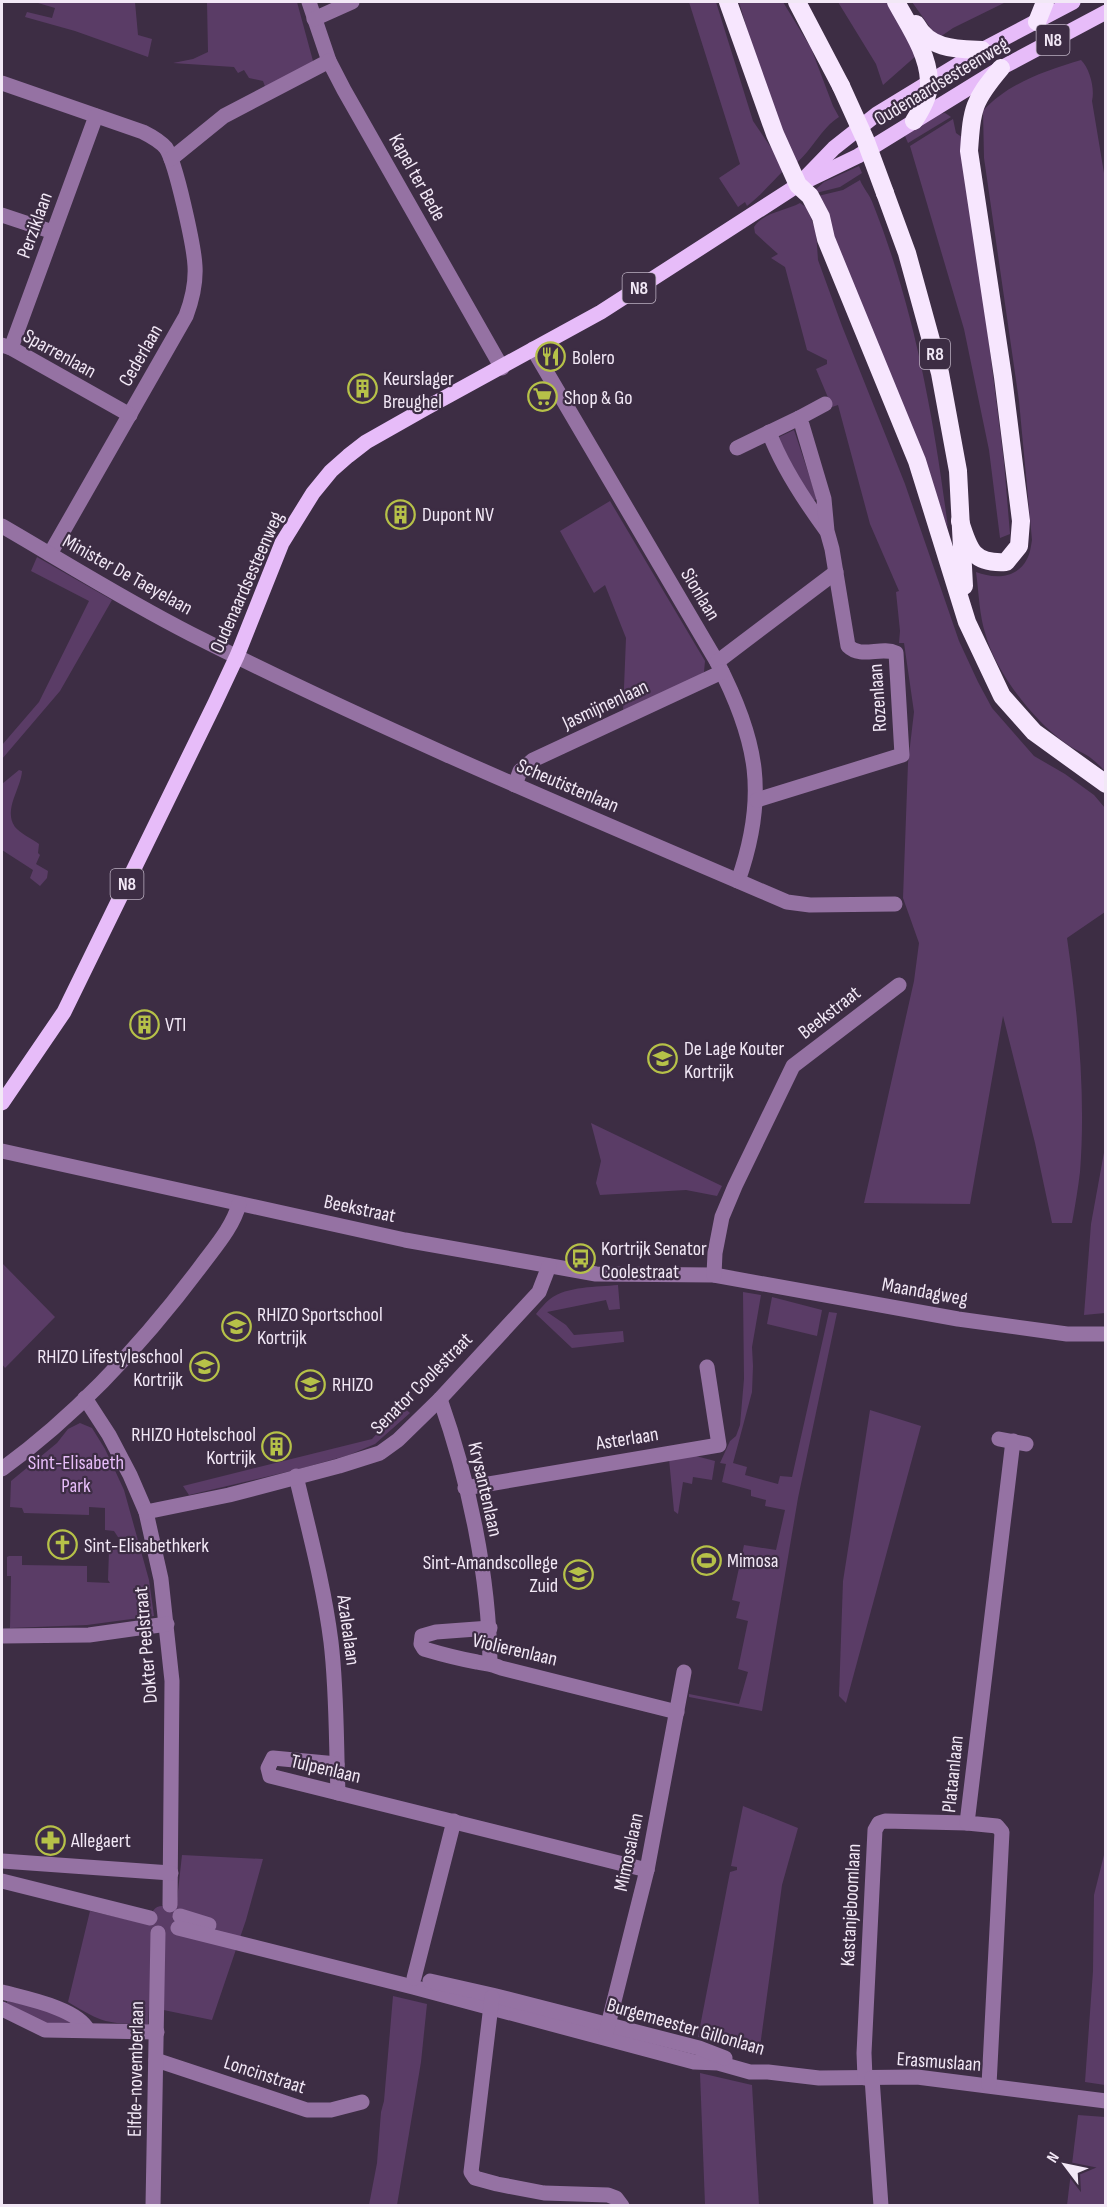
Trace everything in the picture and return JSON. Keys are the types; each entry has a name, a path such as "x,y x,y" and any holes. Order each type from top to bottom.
{"highway":[{"path":"728,2 764,107 798,185 810,196 821,217 831,250 917,461 967,622 1002,696 1034,732 1106,784"},
{"name":"R8","path":"797,2 841,86 865,139 907,253 940,373 958,471 960,521"},
{"path":"896,2 922,50 930,82 923,106 914,121"},
{"path":"903,2 920,31 933,43 950,49 982,50"},
{"path":"1037,22 1045,2"},
{"path":"960,521 968,546 980,559 1006,562 1019,546 1021,520 1003,377 969,151 972,114 981,92 1001,68"},
{"path":"960,521 967,622"}],"main road":[{"name":"Oudenaardsesteenweg","path":"798,185 834,148 868,121 982,50 1073,2"},
{"name":"Oudenaardsesteenweg","path":"2,1103 64,1012 237,656 282,543 303,508 331,471 366,442 601,312 798,185 858,156 1001,68 1106,12"}],"street":[{"name":"Kapel ter Bede","path":"309,2 329,61 502,368"},
{"path":"314,20 352,2"},
{"path":"171,159 224,116 329,61"},
{"name":"Cederlaan","path":"2,82 153,137 165,147 171,159 195,267 194,286 186,316 50,554"},
{"name":"Perziklaan","path":"6,347 53,232 96,116"},
{"path":"2,215 53,232"},
{"name":"Sparrenlaan","path":"6,347 130,415"},
{"name":"Sionlaan","path":"533,349 720,667 748,735 757,800 745,862 738,881"},
{"path":"737,448 825,404"},
{"name":"Rozenlaan","path":"757,800 902,755 896,653 891,650 858,652 848,646 827,531 824,499 799,418"},
{"name":"Rozenlaan","path":"769,432 774,448 810,508 827,531"},
{"name":"Minister De Taeyelaan","path":"2,526 190,633 237,656"},
{"name":"Jasmijnenlaan","path":"514,785 520,771 533,760 720,667 836,572"},
{"name":"Scheutistenlaan","path":"237,656 415,741 790,903 810,905 895,904"},
{"name":"Beekstraat","path":"714,1275 715,1253 722,1217 793,1066 899,985"},
{"name":"Beekstraat","path":"2,1151 405,1240 549,1266 596,1274 714,1275 739,1279"},
{"path":"2,1469 22,1455 85,1398 158,1321 220,1240 236,1214 239,1204"},
{"name":"Senator Coolestraat","path":"146,1512 190,1504 339,1466 380,1453 398,1440 440,1399 539,1292 549,1266"},
{"name":"Maandagweg","path":"739,1279 958,1319 1067,1334 1106,1334"},
{"name":"Asterlaan","path":"465,1488 719,1445 707,1367"},
{"name":"Dokter Peelstraat","path":"85,1398 109,1435 146,1512 161,1579 172,1681 171,1873 176,1916"},
{"name":"Krysantenlaan","path":"440,1399 450,1428 478,1544 490,1628 490,1663"},
{"name":"Plataanlaan","path":"989,2085 1002,1832 997,1826 967,1823 1013,1441"},
{"name":"Azalealaan","path":"296,1476 320,1575 331,1641 338,1793"},
{"path":"2,1636 89,1635 167,1624"},
{"name":"Violierenlaan","path":"490,1628 436,1632 422,1636 421,1644 424,1649 433,1652 490,1663 501,1668 677,1712"},
{"name":"Mimosalaan","path":"606,2032 646,1870 684,1672"},
{"name":"Tulpenlaan","path":"337,1764 273,1758 268,1768 270,1776 646,1870"},
{"path":"414,1978 454,1821"},
{"name":"Kastanjeboomlaan","path":"881,2205 864,2053 875,1830 879,1823 885,1821 967,1823"},
{"path":"2,1861 171,1873"},
{"path":"2,1881 150,1918"},
{"path":"158,1933 151,1926 150,1918 153,1910 157,1907 176,1916"},
{"name":"Burgemeester Gillonlaan","path":"176,1916 414,1978 491,2001"},
{"name":"Burgemeester Gillonlaan","path":"158,1933 169,1934 176,1916"},
{"name":"Burgemeester Gillonlaan","path":"176,1916 606,2032 699,2048 768,2072"},
{"name":"Elfde-novemberlaan","path":"153,2205 158,1933"},
{"path":"2,1992 52,2005 84,2023 88,2030"},
{"path":"491,2001 471,2172 475,2178 544,2193 608,2195 616,2198 622,2205"},
{"path":"2,2009 45,2030 157,2032"},
{"name":"Loncinstraat","path":"156,2060 306,2110 331,2110 362,2102"},
{"name":"Erasmuslaan","path":"768,2072 819,2078 916,2077 1099,2100"}],"green space":[{"path":"39,2 135,2 138,35 152,39 148,57 75,31 25,17 27,12 52,18 55,8"},
{"path":"207,2 297,2 313,61 306,68 266,89 263,81 249,78 244,70 238,73 234,67 173,63 193,59 208,52"},
{"path":"689,2 716,2 753,121 778,158 783,171 747,206 745,202 738,207 719,178 740,164"},
{"path":"739,2 783,2 811,48 839,117 827,127 807,153 795,164 760,73"},
{"path":"838,2 890,2 917,55 883,85 876,64"},
{"path":"912,2 1006,2 953,28 940,37 932,30"},
{"path":"1081,60 1087,69 1092,85 1092,101 1106,185 1105,771 1090,758 1052,733 1028,708 1007,680 991,650 984,628 976,572 990,576 1011,574 1023,566 1032,540 1019,401 984,158 983,111 1016,85"},
{"path":"945,113 951,117 908,143 905,136 938,114"},
{"path":"953,119 956,133 963,138 1004,462 1010,534 1000,538 989,450 964,329 910,146"},
{"path":"859,166 862,173 840,187 816,193 815,190 824,182"},
{"path":"860,180 872,201 887,243 911,323 929,404 948,528 818,196 843,190"},
{"path":"800,203 806,207 816,231 818,260 905,484 959,641 978,682 992,708 1034,756 1065,774 1094,795 1105,808 1105,912 1067,938 1078,1026 1082,1114 1080,1172 1072,1223 1052,1223 1035,1143 1003,1016 970,1204 864,1203 914,981 919,943 903,898 908,763 914,712 904,643 899,643 896,592 899,591 870,524 838,405 832,407 816,369 827,364 827,360 807,350 785,267 771,258 778,254 755,233 754,227 763,218"},
{"path":"794,430 817,499 812,501 775,439"},
{"path":"610,501 705,661 704,672 697,679 623,712 626,638 605,585 594,593 560,531"},
{"path":"37,557 112,600 60,691 2,759 2,745 39,702 89,601 31,571"},
{"path":"19,770 22,771 12,806 12,820 17,829 39,844 38,853 40,855 36,864 48,871 47,878 40,886 30,878 33,870 2,850 2,784"},
{"path":"591,1123 722,1186 717,1196 686,1190 600,1195 596,1183 601,1161"},
{"path":"1105,1147 1105,1313 1084,1315 1091,1224"},
{"path":"2,1263 55,1317 5,1368 2,1364"},
{"path":"618,1285 620,1309 609,1310 606,1300 547,1312 566,1325 574,1335 623,1331 624,1342 572,1348 536,1314 550,1299 565,1292"},
{"path":"743,1292 761,1295 752,1347 752,1392 733,1463 747,1467 745,1475 778,1484 780,1476 792,1477 829,1312 837,1313 798,1498 762,1711 689,1697 689,1694 739,1704 748,1672 738,1669 748,1621 736,1618 740,1602 732,1600 744,1545 776,1550 785,1510 765,1506 766,1500 751,1496 751,1490 722,1482 726,1464 720,1463 740,1425 744,1379"},
{"path":"772,1297 822,1310 817,1336 767,1324"},
{"path":"402,1406 410,1413 375,1444 349,1455 189,1495 183,1486 372,1439"},
{"path":"870,1410 921,1426 846,1703 839,1696 843,1581"},
{"name":"Sint-Elisabeth Park","path":"80,1423 92,1428 105,1449 124,1490 149,1580 154,1616 87,1625 10,1628 11,1576 7,1576 7,1557 9,1556 22,1556 22,1565 87,1566 87,1582 110,1583 108,1580 109,1550 114,1550 120,1540 114,1531 105,1530 105,1508 89,1507 89,1515 24,1513 22,1508 10,1507 11,1481 57,1443 68,1429"},
{"path":"692,1455 715,1461 712,1480 693,1477 692,1484 683,1482 678,1514 674,1511 669,1459"},
{"path":"743,1806 798,1828 782,1885 759,2054 698,2037 730,1872 737,1870 737,1867 731,1866"},
{"path":"1105,1851 1105,2085 1085,2082 1093,1971 1094,1895"},
{"path":"182,1855 263,1859 246,1920 212,2020 149,2007 148,2024 114,2023 98,2018 68,2002 90,1911 147,1924 157,1907 176,1909"},
{"path":"393,1996 427,2004 421,2062 397,2205 369,2205 377,2163"},
{"path":"7,2001 54,2011 76,2024 43,2023"},
{"path":"700,2073 752,2085 759,2205 705,2205"},
{"path":"1078,2115 1105,2117 1105,2205 1067,2205"}],"place":[{"name":"Bolero","path":"551,357"},
{"name":"Keurslager Breughel","path":"362,389"},
{"name":"Shop & Go","path":"543,397"},
{"name":"Dupont NV","path":"401,514"},
{"name":"VTI","path":"144,1024"},
{"name":"De Lage Kouter Kortrijk","path":"663,1059"},
{"name":"Kortrijk Senator Coolestraat","path":"580,1259"},
{"name":"RHIZO Sportschool Kortrijk","path":"236,1326"},
{"name":"RHIZO Lifestyleschool Kortrijk","path":"204,1367"},
{"name":"RHIZO","path":"311,1384"},
{"name":"RHIZO Hotelschool Kortrijk","path":"277,1446"},
{"name":"Sint-Elisabethkerk","path":"63,1545"},
{"name":"Mimosa","path":"706,1560"},
{"name":"Sint-Amandscollege Zuid","path":"579,1574"},
{"name":"Allegaert","path":"50,1840"}]}
